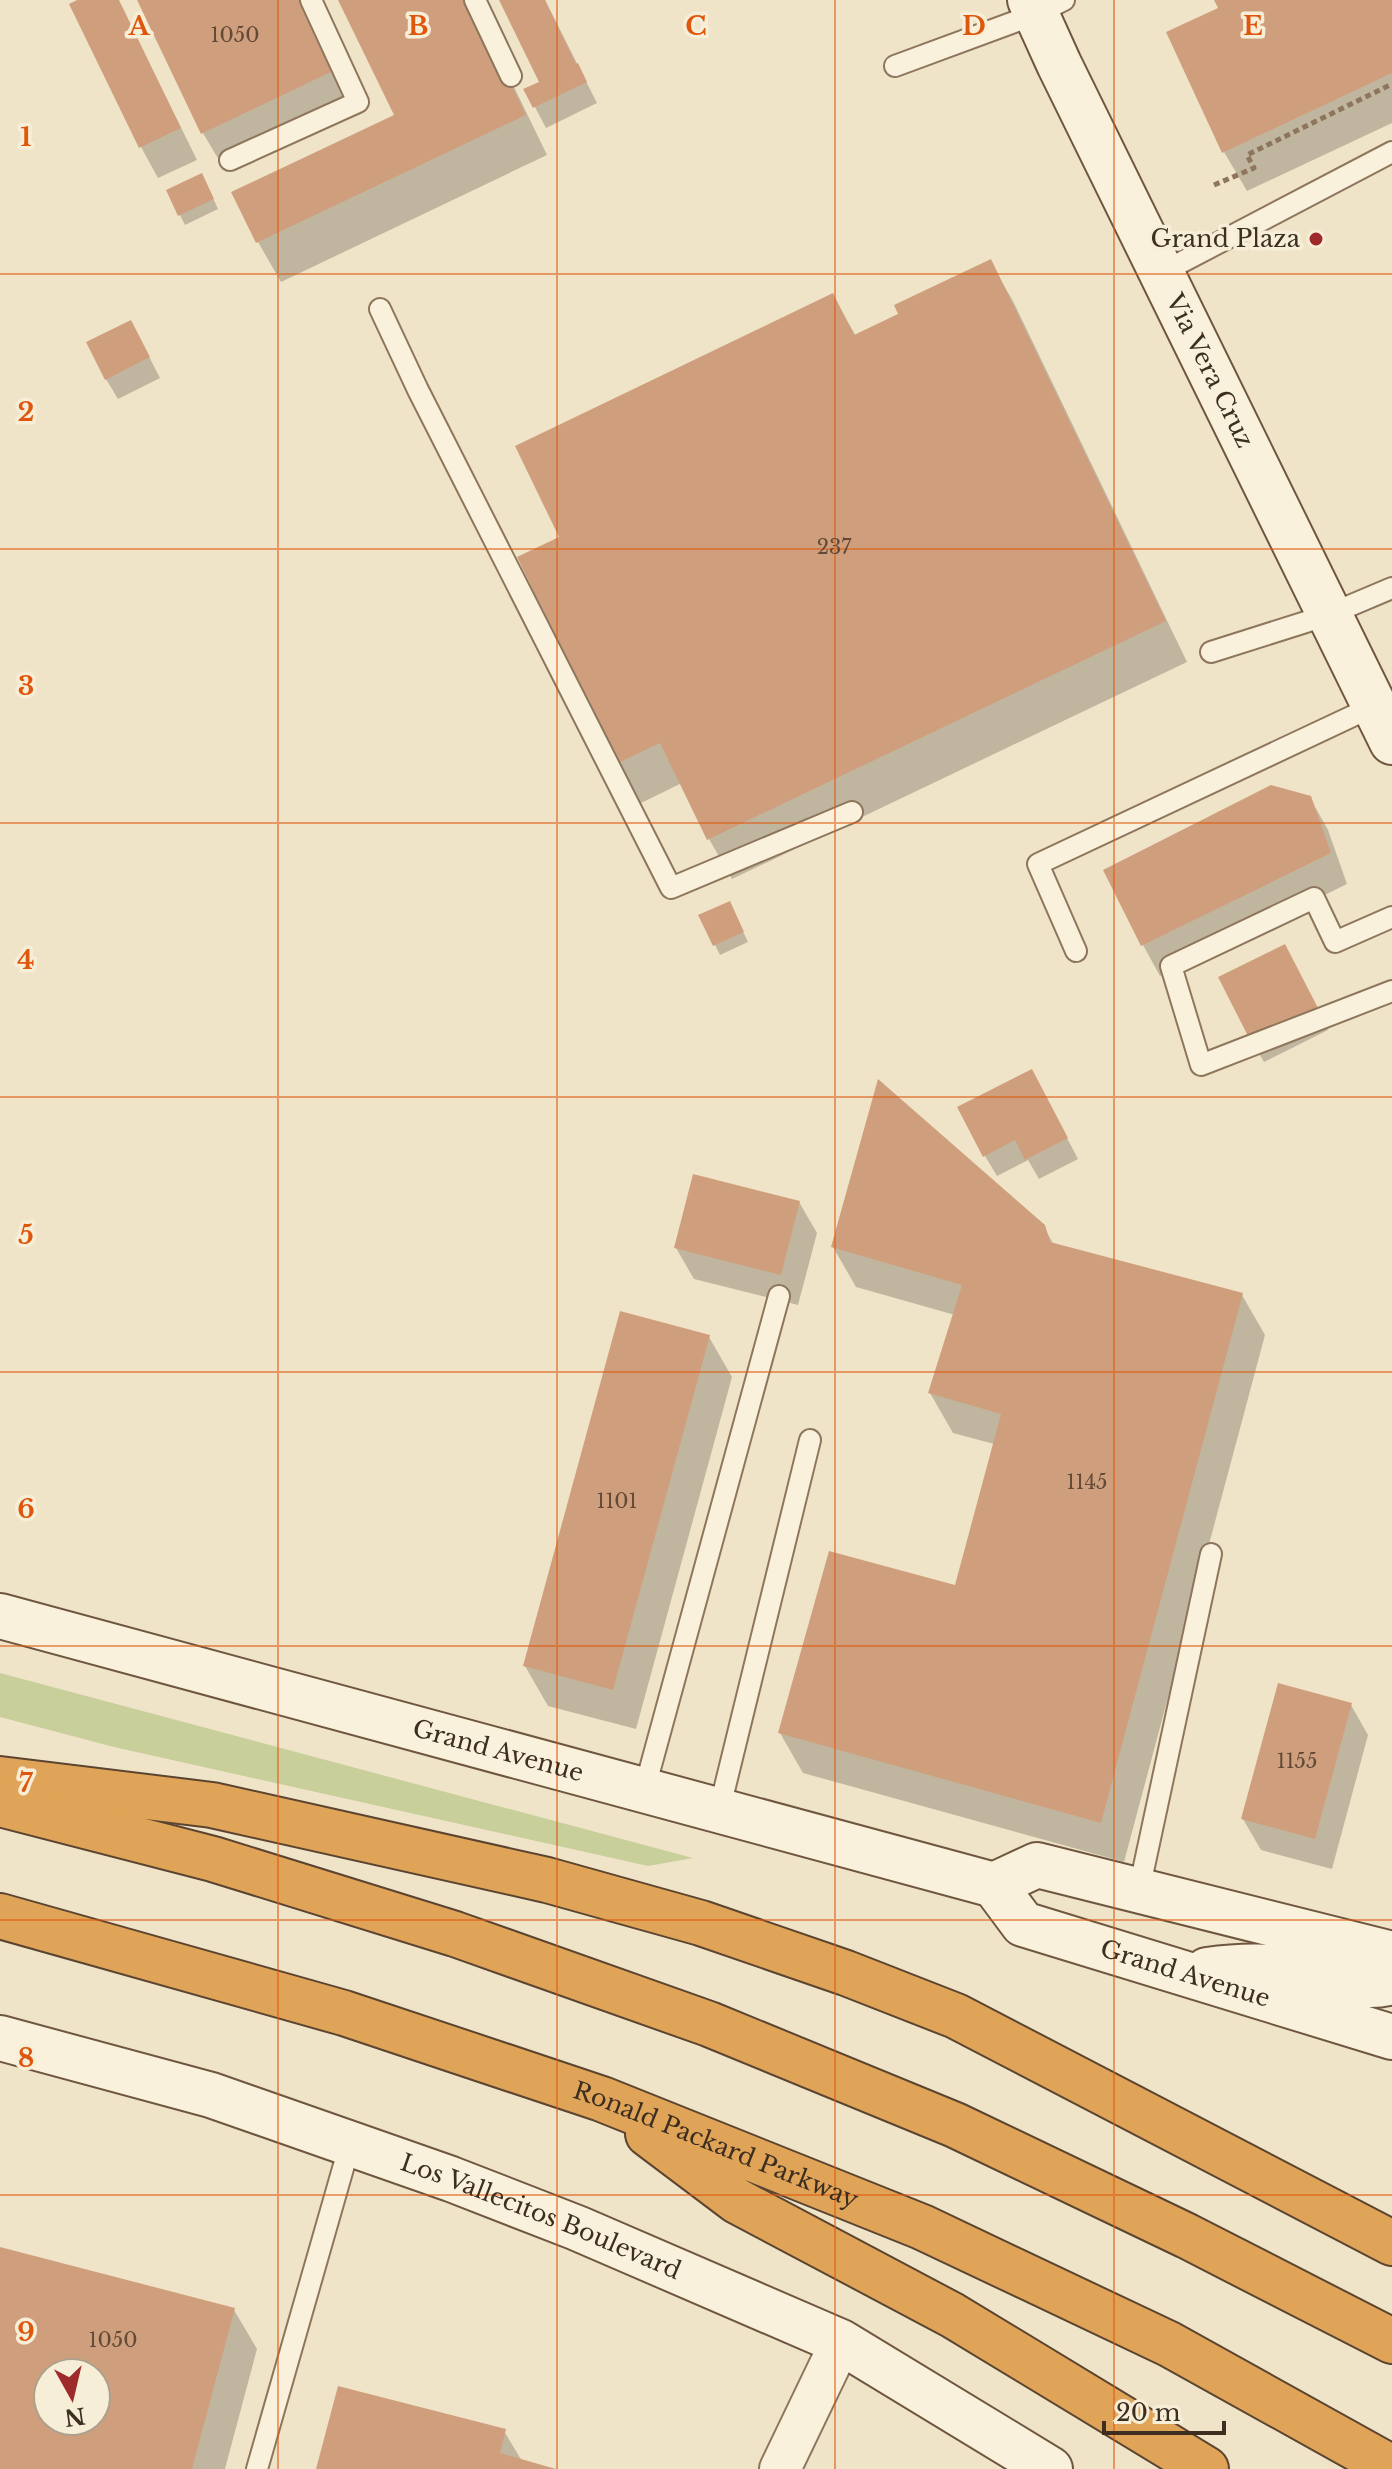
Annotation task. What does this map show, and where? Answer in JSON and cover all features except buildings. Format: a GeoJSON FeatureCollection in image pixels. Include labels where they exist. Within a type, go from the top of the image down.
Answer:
{"type":"FeatureCollection","features":[{"type":"Feature","properties":{"kind":"highway"},"geometry":{"type":"LineString","coordinates":[[0,1779],[212,1805],[547,1880],[715,1928],[846,1973],[956,2016],[1392,2243]]}},
{"type":"Feature","properties":{"kind":"highway"},"geometry":{"type":"LineString","coordinates":[[0,1804],[213,1859],[455,1934],[709,2024],[955,2125],[1187,2236],[1392,2341]]}},
{"type":"Feature","properties":{"kind":"highway","name":"Ronald Packard Parkway"},"geometry":{"type":"LineString","coordinates":[[0,1916],[344,2013],[602,2099],[922,2227],[1169,2344],[1392,2468]]}},
{"type":"Feature","properties":{"kind":"highway"},"geometry":{"type":"LineString","coordinates":[[602,2099],[737,2201],[952,2315],[1206,2469]]}},
{"type":"Feature","properties":{"kind":"main road","name":"Via Vera Cruz"},"geometry":{"type":"LineString","coordinates":[[1043,5],[1161,273],[1383,724]]}},
{"type":"Feature","properties":{"kind":"main road","name":"Grand Avenue"},"geometry":{"type":"LineString","coordinates":[[0,1616],[994,1885],[1023,1924],[1392,2037]]}},
{"type":"Feature","properties":{"kind":"main road"},"geometry":{"type":"LineString","coordinates":[[994,1885],[1037,1865],[1392,1954]]}},
{"type":"Feature","properties":{"kind":"main road"},"geometry":{"type":"LineString","coordinates":[[1181,1973],[1247,1965],[1305,1972],[1366,1986],[1392,1982]]}},
{"type":"Feature","properties":{"kind":"main road","name":"Los Vallecitos Boulevard"},"geometry":{"type":"LineString","coordinates":[[0,2038],[211,2095],[577,2228],[841,2342],[1050,2469]]}},
{"type":"Feature","properties":{"kind":"street"},"geometry":{"type":"LineString","coordinates":[[780,2469],[841,2342]]}},
{"type":"Feature","properties":{"kind":"lane"},"geometry":{"type":"LineString","coordinates":[[230,160],[358,102],[311,0]]}},
{"type":"Feature","properties":{"kind":"lane"},"geometry":{"type":"LineString","coordinates":[[475,0],[511,76]]}},
{"type":"Feature","properties":{"kind":"lane"},"geometry":{"type":"LineString","coordinates":[[895,66],[1043,5]]}},
{"type":"Feature","properties":{"kind":"lane"},"geometry":{"type":"LineString","coordinates":[[1161,273],[1392,152]]}},
{"type":"Feature","properties":{"kind":"lane"},"geometry":{"type":"LineString","coordinates":[[380,309],[424,404],[671,888],[852,812]]}},
{"type":"Feature","properties":{"kind":"lane"},"geometry":{"type":"LineString","coordinates":[[1211,652],[1328,615],[1392,588]]}},
{"type":"Feature","properties":{"kind":"lane"},"geometry":{"type":"LineString","coordinates":[[1076,951],[1038,864],[1383,724]]}},
{"type":"Feature","properties":{"kind":"lane"},"geometry":{"type":"LineString","coordinates":[[1392,917],[1335,942],[1314,898],[1171,966],[1201,1065],[1392,991]]}},
{"type":"Feature","properties":{"kind":"lane"},"geometry":{"type":"LineString","coordinates":[[644,1791],[779,1296]]}},
{"type":"Feature","properties":{"kind":"lane"},"geometry":{"type":"LineString","coordinates":[[719,1811],[810,1440]]}},
{"type":"Feature","properties":{"kind":"lane"},"geometry":{"type":"LineString","coordinates":[[1139,1890],[1211,1554]]}},
{"type":"Feature","properties":{"kind":"lane"},"geometry":{"type":"LineString","coordinates":[[257,2469],[350,2144]]}},
{"type":"Feature","properties":{"kind":"path"},"geometry":{"type":"LineString","coordinates":[[1214,185],[1254,168],[1247,155],[1392,84]]}},
{"type":"Feature","properties":{"kind":"green space"},"geometry":{"type":"Polygon","coordinates":[[[0,1673],[693,1858],[648,1866],[114,1747],[0,1717],[0,1673]]]}},
{"type":"Feature","properties":{"kind":"place","name":"Grand Plaza"},"geometry":{"type":"Point","coordinates":[1316,239]}}]}
